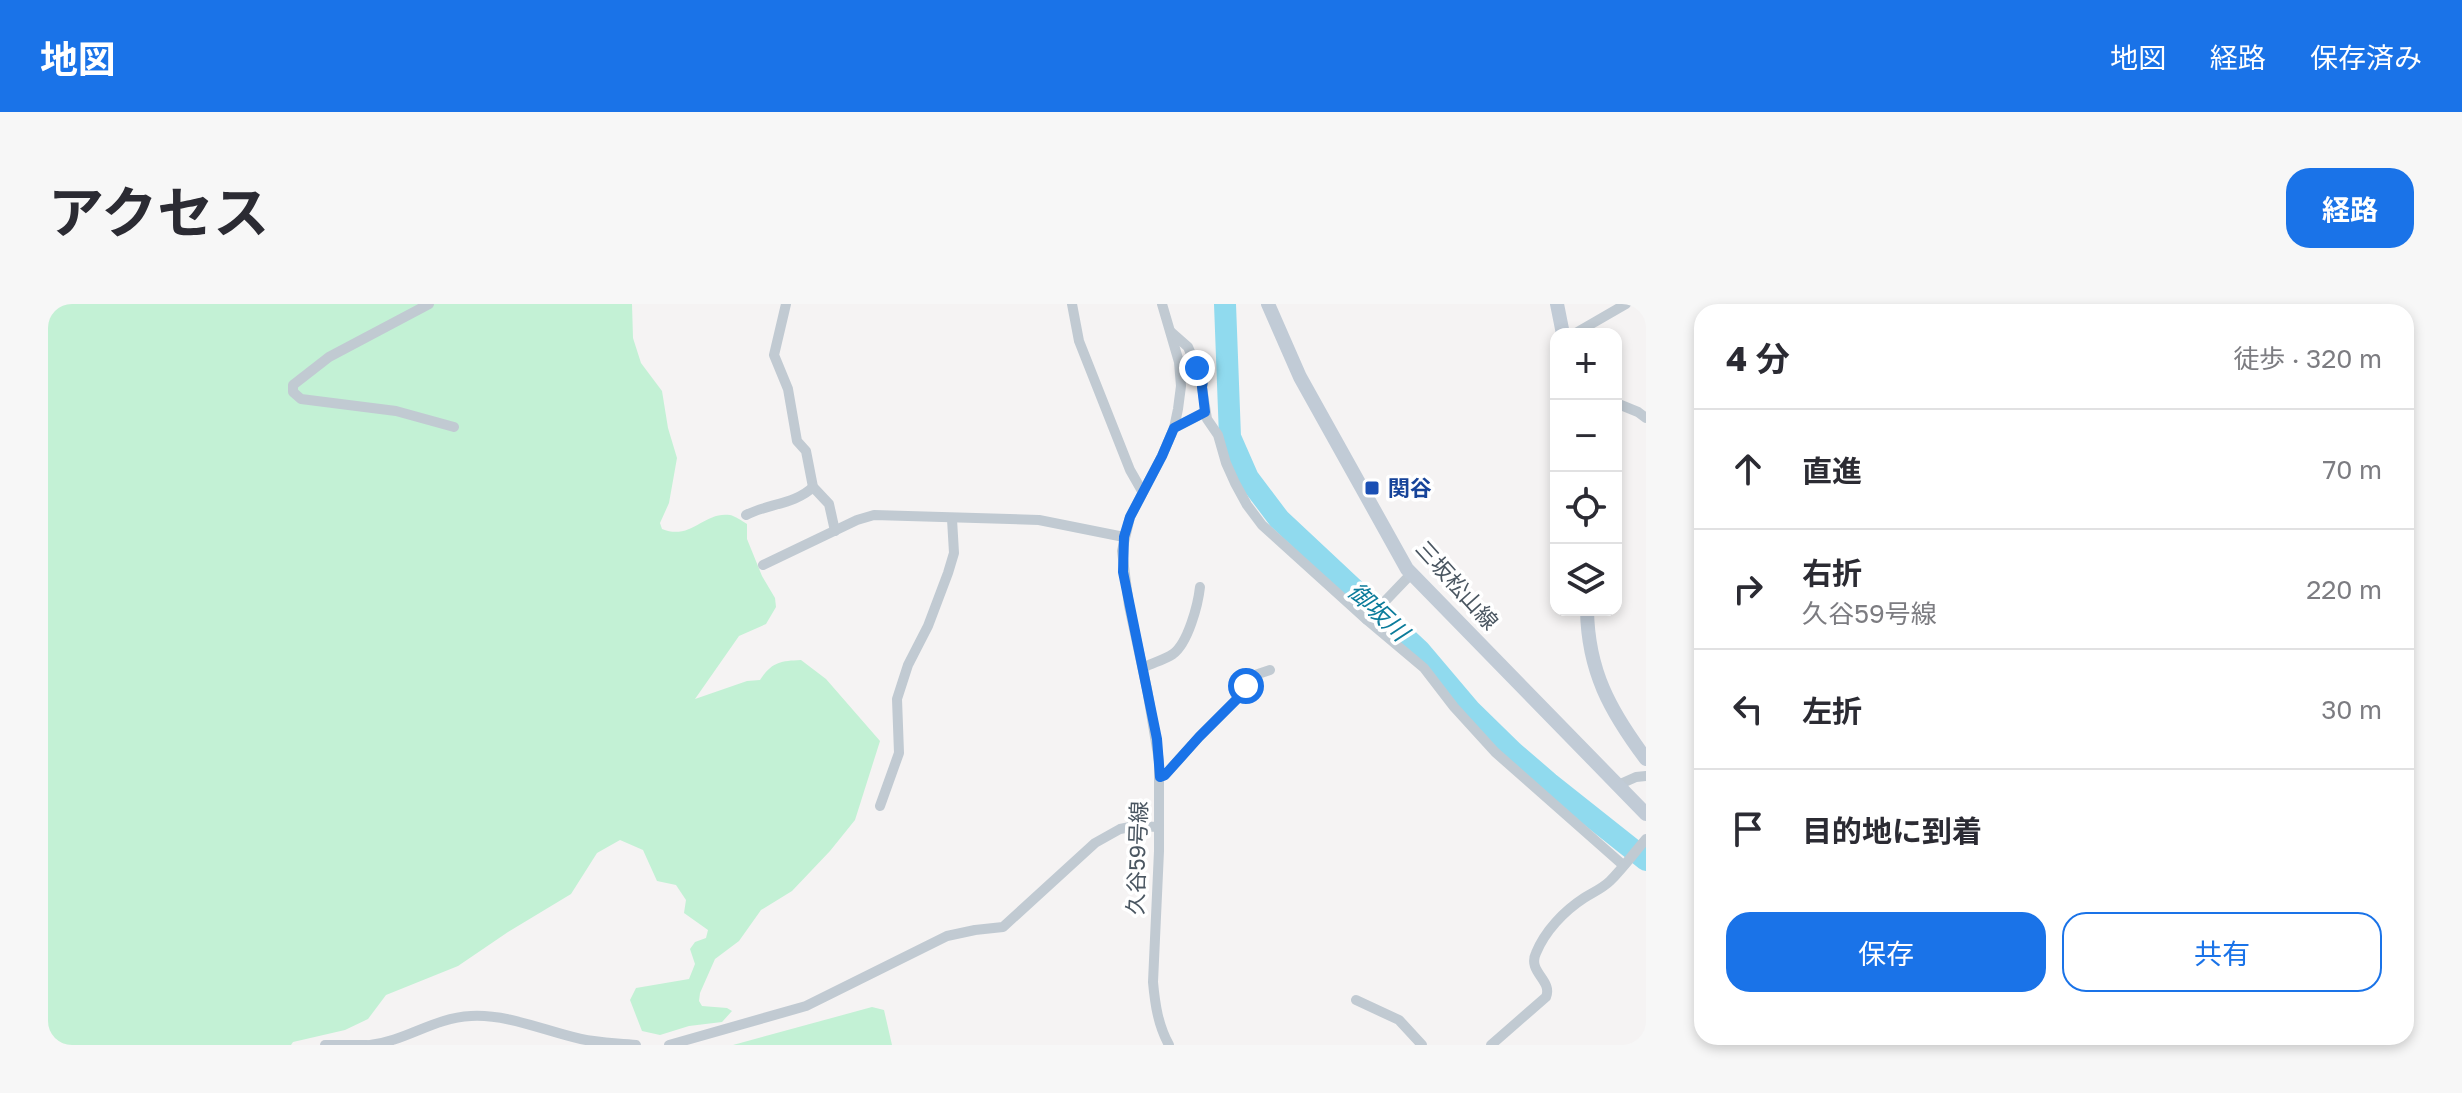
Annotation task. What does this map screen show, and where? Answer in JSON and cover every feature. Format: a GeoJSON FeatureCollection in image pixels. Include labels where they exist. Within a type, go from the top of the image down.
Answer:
{"type":"FeatureCollection","features":[{"type":"Feature","properties":{"kind":"main road","name":"三坂松山線"},"geometry":{"type":"LineString","coordinates":[[1268,304],[1320,414],[1384,532],[1411,574],[1646,814]]}},
{"type":"Feature","properties":{"kind":"main road"},"geometry":{"type":"LineString","coordinates":[[1557,304],[1562,328]]}},
{"type":"Feature","properties":{"kind":"main road"},"geometry":{"type":"LineString","coordinates":[[1587,616],[1588,643],[1598,680],[1608,702],[1644,757]]}},
{"type":"Feature","properties":{"kind":"street"},"geometry":{"type":"LineString","coordinates":[[429,304],[329,357],[293,385],[293,392],[301,399],[396,411],[454,427]]}},
{"type":"Feature","properties":{"kind":"street"},"geometry":{"type":"LineString","coordinates":[[786,304],[774,355],[788,389],[797,441],[806,451],[813,487],[829,504],[835,531]]}},
{"type":"Feature","properties":{"kind":"street"},"geometry":{"type":"LineString","coordinates":[[1072,304],[1079,341],[1130,470],[1142,491]]}},
{"type":"Feature","properties":{"kind":"street","name":"久谷59号線"},"geometry":{"type":"LineString","coordinates":[[1162,304],[1179,362],[1181,386],[1174,428],[1130,517],[1124,537],[1123,572],[1157,739],[1160,777],[1153,982],[1156,1011],[1167,1044]]}},
{"type":"Feature","properties":{"kind":"street"},"geometry":{"type":"LineString","coordinates":[[1584,328],[1626,304]]}},
{"type":"Feature","properties":{"kind":"street"},"geometry":{"type":"LineString","coordinates":[[1171,332],[1188,347],[1197,368],[1204,374],[1205,412],[1218,435],[1235,483],[1262,525],[1424,668],[1495,752],[1625,863]]}},
{"type":"Feature","properties":{"kind":"street"},"geometry":{"type":"LineString","coordinates":[[1622,405],[1646,418]]}},
{"type":"Feature","properties":{"kind":"street"},"geometry":{"type":"LineString","coordinates":[[1174,428],[1205,412]]}},
{"type":"Feature","properties":{"kind":"street"},"geometry":{"type":"LineString","coordinates":[[746,515],[761,507],[798,497],[813,487]]}},
{"type":"Feature","properties":{"kind":"street"},"geometry":{"type":"LineString","coordinates":[[763,565],[857,520],[874,515],[1039,520],[1124,537]]}},
{"type":"Feature","properties":{"kind":"street"},"geometry":{"type":"LineString","coordinates":[[880,806],[899,753],[897,711],[901,685],[928,626],[954,553],[952,519]]}},
{"type":"Feature","properties":{"kind":"street"},"geometry":{"type":"LineString","coordinates":[[1368,619],[1411,574]]}},
{"type":"Feature","properties":{"kind":"street"},"geometry":{"type":"LineString","coordinates":[[1143,668],[1180,647],[1199,599],[1200,587]]}},
{"type":"Feature","properties":{"kind":"street"},"geometry":{"type":"LineString","coordinates":[[1160,777],[1240,696],[1255,675],[1270,670]]}},
{"type":"Feature","properties":{"kind":"street"},"geometry":{"type":"LineString","coordinates":[[1618,785],[1646,776]]}},
{"type":"Feature","properties":{"kind":"street"},"geometry":{"type":"LineString","coordinates":[[669,1045],[806,1006],[947,936],[1003,927],[1095,843],[1120,829],[1159,827]]}},
{"type":"Feature","properties":{"kind":"street"},"geometry":{"type":"LineString","coordinates":[[1491,1045],[1548,993],[1533,962],[1543,940],[1563,914],[1608,883],[1646,839]]}},
{"type":"Feature","properties":{"kind":"street"},"geometry":{"type":"LineString","coordinates":[[1356,1000],[1399,1020],[1422,1045]]}},
{"type":"Feature","properties":{"kind":"street"},"geometry":{"type":"LineString","coordinates":[[325,1045],[368,1045],[398,1039],[435,1022],[475,1016],[503,1020],[580,1042],[636,1045]]}},
{"type":"Feature","properties":{"kind":"green space"},"geometry":{"type":"Polygon","coordinates":[[[48,304],[632,304],[633,338],[641,363],[662,391],[677,458],[669,503],[660,523],[662,529],[681,531],[721,515],[741,520],[747,524],[747,539],[775,598],[776,607],[766,624],[739,636],[695,699],[747,681],[760,680],[777,664],[801,660],[826,679],[880,741],[855,820],[792,891],[761,910],[739,941],[715,959],[699,1001],[702,1006],[732,1011],[722,1022],[689,1026],[660,1035],[642,1031],[630,1000],[636,988],[689,979],[695,964],[690,949],[695,942],[706,938],[708,930],[684,913],[686,900],[676,885],[657,881],[643,850],[620,840],[597,853],[571,894],[458,966],[386,995],[368,1019],[345,1030],[291,1045],[48,1045],[48,304]]]}},
{"type":"Feature","properties":{"kind":"green space"},"geometry":{"type":"Polygon","coordinates":[[[872,1007],[884,1010],[892,1045],[733,1045],[872,1007]]]}},
{"type":"Feature","properties":{"kind":"waterway","name":"御坂川"},"geometry":{"type":"LineString","coordinates":[[1225,304],[1230,437],[1248,478],[1279,519],[1420,651],[1470,710],[1513,752],[1646,860]]}},
{"type":"Feature","properties":{"kind":"place","name":"関谷"},"geometry":{"type":"Point","coordinates":[1372,488]}},
{"type":"Feature","properties":{"kind":"route"},"geometry":{"type":"LineString","coordinates":[[1197,368],[1204,374],[1205,412],[1174,428],[1130,517],[1122,551],[1129,606],[1157,739],[1160,777],[1240,696],[1246,686]]}}]}
